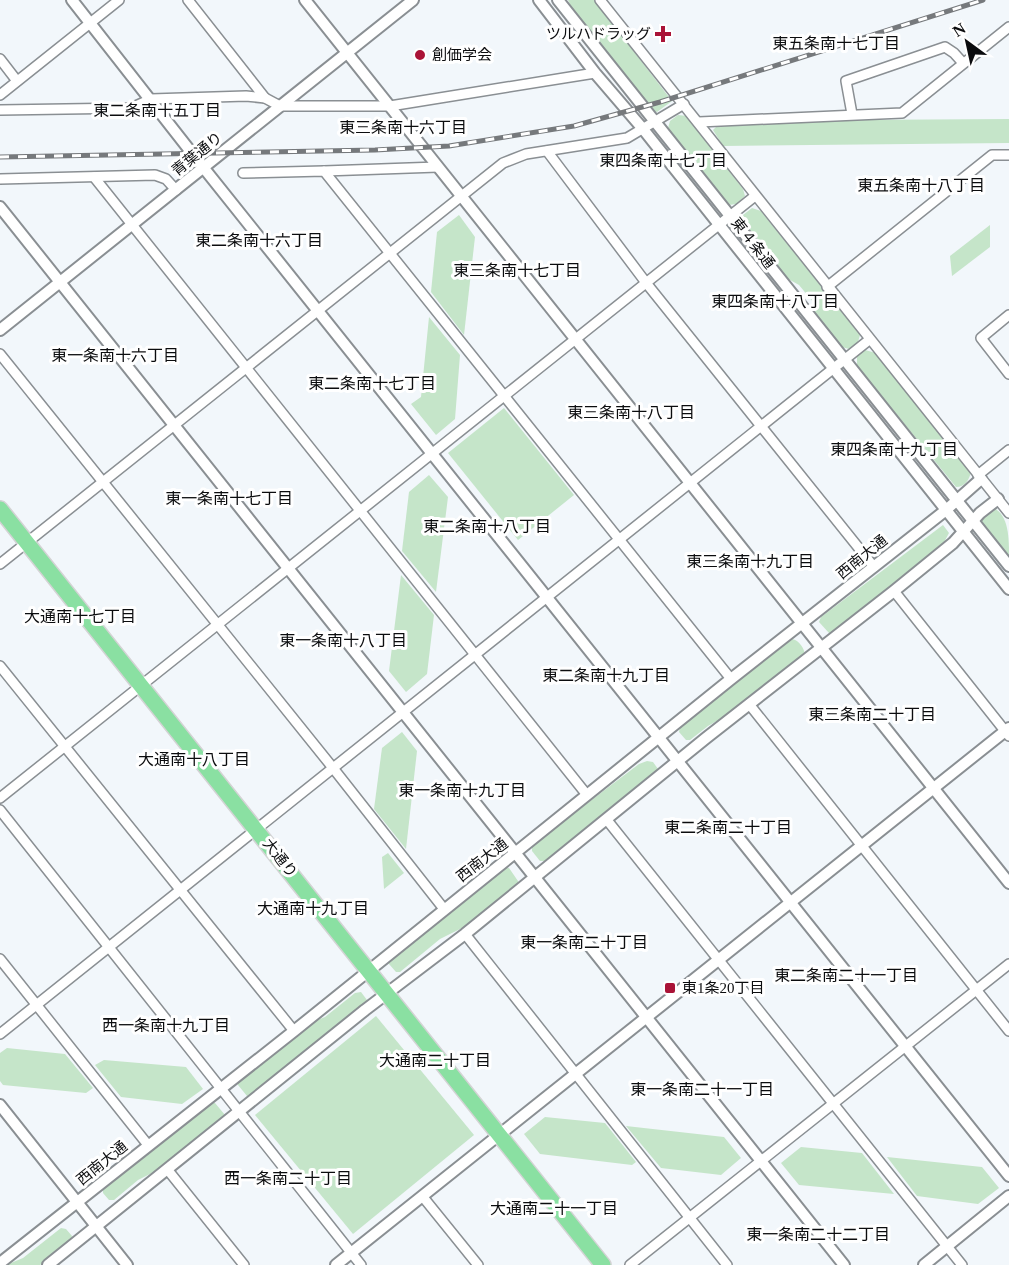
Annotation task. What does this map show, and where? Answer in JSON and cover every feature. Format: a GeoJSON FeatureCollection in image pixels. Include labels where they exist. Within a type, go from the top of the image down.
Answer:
{"type":"FeatureCollection","features":[{"type":"Feature","properties":{"kind":"highway","name":"大通り"},"geometry":{"type":"LineString","coordinates":[[0,509],[603,1265]]}},
{"type":"Feature","properties":{"kind":"street"},"geometry":{"type":"LineString","coordinates":[[72,0],[1009,1176]]}},
{"type":"Feature","properties":{"kind":"street"},"geometry":{"type":"LineString","coordinates":[[0,95],[119,0]]}},
{"type":"Feature","properties":{"kind":"street"},"geometry":{"type":"LineString","coordinates":[[188,0],[265,98]]}},
{"type":"Feature","properties":{"kind":"street"},"geometry":{"type":"LineString","coordinates":[[305,0],[1009,883]]}},
{"type":"Feature","properties":{"kind":"street","name":"青葉通り"},"geometry":{"type":"LineString","coordinates":[[0,330],[413,0]]}},
{"type":"Feature","properties":{"kind":"street","name":"東４条通"},"geometry":{"type":"LineString","coordinates":[[539,0],[595,74],[643,129],[1009,589]]}},
{"type":"Feature","properties":{"kind":"street","name":"東４条通"},"geometry":{"type":"LineString","coordinates":[[558,0],[1009,566]]}},
{"type":"Feature","properties":{"kind":"street"},"geometry":{"type":"LineString","coordinates":[[600,0],[1009,513]]}},
{"type":"Feature","properties":{"kind":"street"},"geometry":{"type":"LineString","coordinates":[[699,122],[902,113],[1009,27]]}},
{"type":"Feature","properties":{"kind":"street"},"geometry":{"type":"LineString","coordinates":[[852,114],[846,81],[945,48],[954,53],[963,63]]}},
{"type":"Feature","properties":{"kind":"street"},"geometry":{"type":"LineString","coordinates":[[0,59],[17,81]]}},
{"type":"Feature","properties":{"kind":"street"},"geometry":{"type":"LineString","coordinates":[[0,110],[131,108],[151,99],[246,96],[265,98],[280,106],[390,106],[595,74]]}},
{"type":"Feature","properties":{"kind":"street"},"geometry":{"type":"LineString","coordinates":[[0,564],[461,195],[503,164],[526,154],[627,138],[684,104]]}},
{"type":"Feature","properties":{"kind":"street"},"geometry":{"type":"LineString","coordinates":[[547,151],[647,284],[874,567]]}},
{"type":"Feature","properties":{"kind":"street"},"geometry":{"type":"LineString","coordinates":[[827,287],[992,156],[1009,155]]}},
{"type":"Feature","properties":{"kind":"street"},"geometry":{"type":"LineString","coordinates":[[243,173],[438,167]]}},
{"type":"Feature","properties":{"kind":"street"},"geometry":{"type":"LineString","coordinates":[[324,171],[731,680]]}},
{"type":"Feature","properties":{"kind":"street"},"geometry":{"type":"LineString","coordinates":[[0,179],[155,175],[166,179],[176,190]]}},
{"type":"Feature","properties":{"kind":"street"},"geometry":{"type":"LineString","coordinates":[[94,177],[362,510],[587,795]]}},
{"type":"Feature","properties":{"kind":"street"},"geometry":{"type":"LineString","coordinates":[[0,798],[755,196]]}},
{"type":"Feature","properties":{"kind":"street"},"geometry":{"type":"LineString","coordinates":[[0,207],[844,1265]]}},
{"type":"Feature","properties":{"kind":"street"},"geometry":{"type":"LineString","coordinates":[[1009,315],[981,338],[1009,374]]}},
{"type":"Feature","properties":{"kind":"street"},"geometry":{"type":"LineString","coordinates":[[0,1034],[870,340]]}},
{"type":"Feature","properties":{"kind":"street"},"geometry":{"type":"LineString","coordinates":[[0,354],[444,909]]}},
{"type":"Feature","properties":{"kind":"street"},"geometry":{"type":"LineString","coordinates":[[980,477],[1009,450]]}},
{"type":"Feature","properties":{"kind":"street","name":"西南大通"},"geometry":{"type":"LineString","coordinates":[[1,1259],[294,1031],[946,510],[980,477]]}},
{"type":"Feature","properties":{"kind":"street"},"geometry":{"type":"LineString","coordinates":[[48,1265],[387,993],[535,878],[749,704],[894,591],[964,532],[998,499]]}},
{"type":"Feature","properties":{"kind":"street"},"geometry":{"type":"LineString","coordinates":[[336,1265],[790,902],[1008,732],[894,591]]}},
{"type":"Feature","properties":{"kind":"street"},"geometry":{"type":"LineString","coordinates":[[0,666],[294,1031]]}},
{"type":"Feature","properties":{"kind":"street"},"geometry":{"type":"LineString","coordinates":[[749,704],[1009,1030]]}},
{"type":"Feature","properties":{"kind":"street"},"geometry":{"type":"LineString","coordinates":[[0,810],[361,1265]]}},
{"type":"Feature","properties":{"kind":"street"},"geometry":{"type":"LineString","coordinates":[[607,820],[962,1265]]}},
{"type":"Feature","properties":{"kind":"street"},"geometry":{"type":"LineString","coordinates":[[465,934],[727,1265]]}},
{"type":"Feature","properties":{"kind":"street"},"geometry":{"type":"LineString","coordinates":[[0,958],[148,1145]]}},
{"type":"Feature","properties":{"kind":"street"},"geometry":{"type":"LineString","coordinates":[[630,1265],[1009,964]]}},
{"type":"Feature","properties":{"kind":"street"},"geometry":{"type":"LineString","coordinates":[[0,1105],[127,1265]]}},
{"type":"Feature","properties":{"kind":"street"},"geometry":{"type":"LineString","coordinates":[[167,1169],[244,1265]]}},
{"type":"Feature","properties":{"kind":"street"},"geometry":{"type":"LineString","coordinates":[[924,1265],[1009,1196]]}},
{"type":"Feature","properties":{"kind":"street"},"geometry":{"type":"LineString","coordinates":[[423,1197],[478,1265]]}},
{"type":"Feature","properties":{"kind":"green space"},"geometry":{"type":"Polygon","coordinates":[[[568,0],[594,0],[672,101],[657,112],[650,110],[575,16],[568,0]]]}},
{"type":"Feature","properties":{"kind":"green space"},"geometry":{"type":"Polygon","coordinates":[[[678,115],[687,116],[743,189],[745,196],[736,204],[729,205],[668,128],[670,121],[678,115]]]}},
{"type":"Feature","properties":{"kind":"green space"},"geometry":{"type":"Polygon","coordinates":[[[1009,119],[1009,143],[723,146],[713,130],[718,125],[846,120],[1009,119]]]}},
{"type":"Feature","properties":{"kind":"green space"},"geometry":{"type":"Polygon","coordinates":[[[752,208],[761,211],[860,335],[858,342],[849,349],[842,347],[815,314],[813,302],[799,285],[783,276],[745,227],[743,215],[752,208]]]}},
{"type":"Feature","properties":{"kind":"green space"},"geometry":{"type":"Polygon","coordinates":[[[459,215],[475,237],[464,335],[431,292],[437,232],[459,215]]]}},
{"type":"Feature","properties":{"kind":"green space"},"geometry":{"type":"Polygon","coordinates":[[[990,225],[990,247],[952,276],[950,256],[990,225]]]}},
{"type":"Feature","properties":{"kind":"green space"},"geometry":{"type":"Polygon","coordinates":[[[429,317],[460,355],[455,419],[436,435],[411,404],[421,397],[429,317]]]}},
{"type":"Feature","properties":{"kind":"green space"},"geometry":{"type":"Polygon","coordinates":[[[865,350],[876,353],[971,472],[964,484],[956,487],[857,366],[857,356],[865,350]]]}},
{"type":"Feature","properties":{"kind":"green space"},"geometry":{"type":"Polygon","coordinates":[[[504,408],[574,495],[518,540],[448,453],[504,408]]]}},
{"type":"Feature","properties":{"kind":"green space"},"geometry":{"type":"Polygon","coordinates":[[[429,475],[448,497],[436,592],[402,551],[409,492],[429,475]]]}},
{"type":"Feature","properties":{"kind":"green space"},"geometry":{"type":"Polygon","coordinates":[[[993,508],[1005,521],[1009,557],[982,524],[981,518],[993,508]]]}},
{"type":"Feature","properties":{"kind":"green space"},"geometry":{"type":"Polygon","coordinates":[[[943,525],[949,533],[942,546],[832,633],[829,633],[819,622],[821,617],[943,525]]]}},
{"type":"Feature","properties":{"kind":"green space"},"geometry":{"type":"Polygon","coordinates":[[[401,575],[434,615],[427,674],[406,692],[389,671],[401,575]]]}},
{"type":"Feature","properties":{"kind":"green space"},"geometry":{"type":"Polygon","coordinates":[[[792,639],[801,645],[805,656],[736,710],[708,726],[690,740],[686,740],[679,732],[680,727],[792,639]]]}},
{"type":"Feature","properties":{"kind":"green space"},"geometry":{"type":"Polygon","coordinates":[[[402,732],[417,751],[406,849],[374,809],[382,748],[402,732]]]}},
{"type":"Feature","properties":{"kind":"green space"},"geometry":{"type":"Polygon","coordinates":[[[647,761],[653,762],[658,769],[656,774],[546,861],[540,861],[532,851],[532,845],[639,764],[647,761]]]}},
{"type":"Feature","properties":{"kind":"green space"},"geometry":{"type":"Polygon","coordinates":[[[388,853],[404,873],[384,889],[382,857],[388,853]]]}},
{"type":"Feature","properties":{"kind":"green space"},"geometry":{"type":"Polygon","coordinates":[[[505,868],[509,868],[518,884],[464,927],[440,939],[400,972],[396,972],[389,964],[389,960],[444,914],[505,868]]]}},
{"type":"Feature","properties":{"kind":"green space"},"geometry":{"type":"Polygon","coordinates":[[[361,992],[367,1000],[366,1004],[250,1096],[247,1096],[238,1085],[238,1080],[315,1021],[325,1017],[355,993],[361,992]]]}},
{"type":"Feature","properties":{"kind":"green space"},"geometry":{"type":"Polygon","coordinates":[[[376,1016],[474,1135],[353,1234],[255,1115],[376,1016]]]}},
{"type":"Feature","properties":{"kind":"green space"},"geometry":{"type":"Polygon","coordinates":[[[7,1048],[65,1054],[93,1088],[86,1093],[3,1085],[0,1081],[0,1053],[7,1048]]]}},
{"type":"Feature","properties":{"kind":"green space"},"geometry":{"type":"Polygon","coordinates":[[[104,1060],[186,1067],[203,1089],[182,1104],[121,1097],[95,1065],[104,1060]]]}},
{"type":"Feature","properties":{"kind":"green space"},"geometry":{"type":"Polygon","coordinates":[[[210,1103],[215,1103],[225,1115],[224,1118],[158,1170],[138,1180],[114,1200],[109,1200],[103,1193],[103,1188],[210,1103]]]}},
{"type":"Feature","properties":{"kind":"green space"},"geometry":{"type":"Polygon","coordinates":[[[545,1117],[605,1123],[636,1162],[632,1165],[540,1154],[524,1134],[545,1117]]]}},
{"type":"Feature","properties":{"kind":"green space"},"geometry":{"type":"Polygon","coordinates":[[[626,1126],[724,1137],[741,1158],[721,1175],[661,1168],[626,1126]]]}},
{"type":"Feature","properties":{"kind":"green space"},"geometry":{"type":"Polygon","coordinates":[[[801,1147],[862,1153],[894,1194],[799,1185],[781,1163],[801,1147]]]}},
{"type":"Feature","properties":{"kind":"green space"},"geometry":{"type":"Polygon","coordinates":[[[887,1157],[982,1167],[999,1188],[978,1204],[917,1196],[887,1157]]]}},
{"type":"Feature","properties":{"kind":"green space"},"geometry":{"type":"Polygon","coordinates":[[[61,1228],[66,1229],[72,1236],[71,1241],[40,1265],[6,1265],[23,1258],[61,1228]]]}},
{"type":"Feature","properties":{"kind":"railway"},"geometry":{"type":"LineString","coordinates":[[0,157],[375,150],[449,146],[574,126],[660,102],[983,0]]}},
{"type":"Feature","properties":{"kind":"place","name":"ツルハドラッグ"},"geometry":{"type":"Point","coordinates":[663,34]}},
{"type":"Feature","properties":{"kind":"place","name":"創価学会"},"geometry":{"type":"Point","coordinates":[420,55]}},
{"type":"Feature","properties":{"kind":"place","name":"東1条20丁目"},"geometry":{"type":"Point","coordinates":[670,988]}},
{"type":"Feature","properties":{"kind":"district","name":"東五条南十七丁目"},"geometry":{"type":"Point","coordinates":[836,43]}},
{"type":"Feature","properties":{"kind":"district","name":"東二条南十五丁目"},"geometry":{"type":"Point","coordinates":[157,110]}},
{"type":"Feature","properties":{"kind":"district","name":"東三条南十六丁目"},"geometry":{"type":"Point","coordinates":[403,127]}},
{"type":"Feature","properties":{"kind":"district","name":"東四条南十七丁目"},"geometry":{"type":"Point","coordinates":[663,160]}},
{"type":"Feature","properties":{"kind":"district","name":"東五条南十八丁目"},"geometry":{"type":"Point","coordinates":[921,185]}},
{"type":"Feature","properties":{"kind":"district","name":"東二条南十六丁目"},"geometry":{"type":"Point","coordinates":[259,240]}},
{"type":"Feature","properties":{"kind":"district","name":"東三条南十七丁目"},"geometry":{"type":"Point","coordinates":[517,270]}},
{"type":"Feature","properties":{"kind":"district","name":"東四条南十八丁目"},"geometry":{"type":"Point","coordinates":[775,301]}},
{"type":"Feature","properties":{"kind":"district","name":"東一条南十六丁目"},"geometry":{"type":"Point","coordinates":[115,355]}},
{"type":"Feature","properties":{"kind":"district","name":"東二条南十七丁目"},"geometry":{"type":"Point","coordinates":[372,383]}},
{"type":"Feature","properties":{"kind":"district","name":"東三条南十八丁目"},"geometry":{"type":"Point","coordinates":[631,412]}},
{"type":"Feature","properties":{"kind":"district","name":"東四条南十九丁目"},"geometry":{"type":"Point","coordinates":[894,449]}},
{"type":"Feature","properties":{"kind":"district","name":"東一条南十七丁目"},"geometry":{"type":"Point","coordinates":[229,498]}},
{"type":"Feature","properties":{"kind":"district","name":"東二条南十八丁目"},"geometry":{"type":"Point","coordinates":[487,526]}},
{"type":"Feature","properties":{"kind":"district","name":"東三条南十九丁目"},"geometry":{"type":"Point","coordinates":[750,561]}},
{"type":"Feature","properties":{"kind":"district","name":"大通南十七丁目"},"geometry":{"type":"Point","coordinates":[80,616]}},
{"type":"Feature","properties":{"kind":"district","name":"東一条南十八丁目"},"geometry":{"type":"Point","coordinates":[343,640]}},
{"type":"Feature","properties":{"kind":"district","name":"東二条南十九丁目"},"geometry":{"type":"Point","coordinates":[606,675]}},
{"type":"Feature","properties":{"kind":"district","name":"東三条南二十丁目"},"geometry":{"type":"Point","coordinates":[872,714]}},
{"type":"Feature","properties":{"kind":"district","name":"大通南十八丁目"},"geometry":{"type":"Point","coordinates":[194,759]}},
{"type":"Feature","properties":{"kind":"district","name":"東一条南十九丁目"},"geometry":{"type":"Point","coordinates":[462,790]}},
{"type":"Feature","properties":{"kind":"district","name":"東二条南二十丁目"},"geometry":{"type":"Point","coordinates":[728,827]}},
{"type":"Feature","properties":{"kind":"district","name":"大通南十九丁目"},"geometry":{"type":"Point","coordinates":[313,908]}},
{"type":"Feature","properties":{"kind":"district","name":"東一条南二十丁目"},"geometry":{"type":"Point","coordinates":[584,942]}},
{"type":"Feature","properties":{"kind":"district","name":"東二条南二十一丁目"},"geometry":{"type":"Point","coordinates":[846,975]}},
{"type":"Feature","properties":{"kind":"district","name":"西一条南十九丁目"},"geometry":{"type":"Point","coordinates":[166,1025]}},
{"type":"Feature","properties":{"kind":"district","name":"大通南二十丁目"},"geometry":{"type":"Point","coordinates":[435,1060]}},
{"type":"Feature","properties":{"kind":"district","name":"東一条南二十一丁目"},"geometry":{"type":"Point","coordinates":[702,1089]}},
{"type":"Feature","properties":{"kind":"district","name":"西一条南二十丁目"},"geometry":{"type":"Point","coordinates":[288,1178]}},
{"type":"Feature","properties":{"kind":"district","name":"大通南二十一丁目"},"geometry":{"type":"Point","coordinates":[554,1208]}},
{"type":"Feature","properties":{"kind":"district","name":"東一条南二十二丁目"},"geometry":{"type":"Point","coordinates":[818,1234]}}]}
